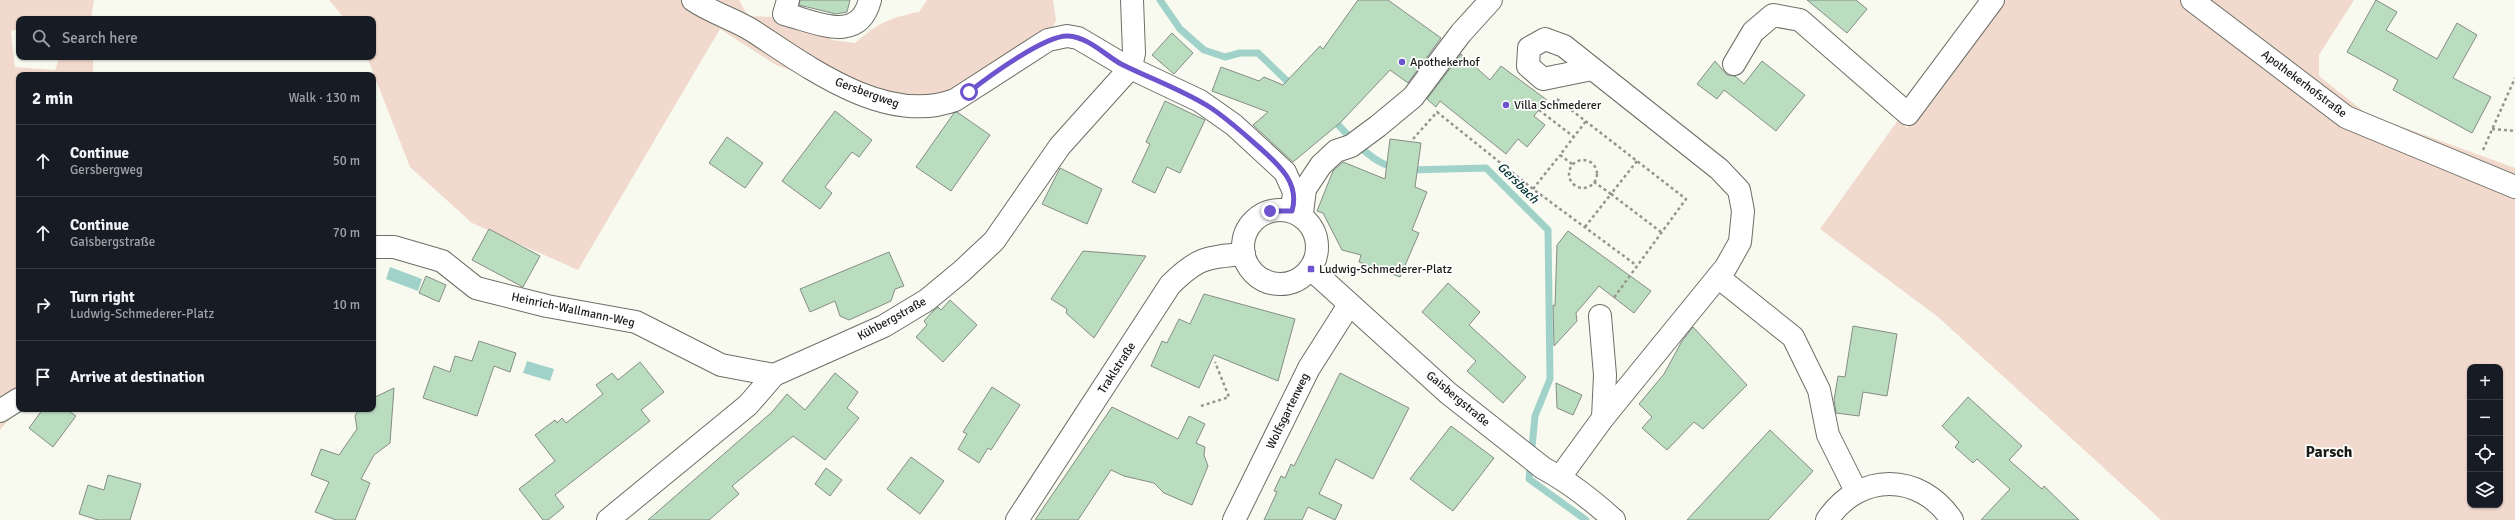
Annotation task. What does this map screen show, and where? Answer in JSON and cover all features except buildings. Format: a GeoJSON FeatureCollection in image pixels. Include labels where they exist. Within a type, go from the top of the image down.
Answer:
{"type":"FeatureCollection","features":[{"type":"Feature","properties":{"kind":"street","name":"Gersbergweg"},"geometry":{"type":"LineString","coordinates":[[693,0],[753,31],[803,65],[838,84],[908,107],[926,108],[955,100],[1043,43],[1067,36],[1078,38],[1131,67]]}},
{"type":"Feature","properties":{"kind":"street"},"geometry":{"type":"LineString","coordinates":[[788,0],[784,14],[840,27],[853,25],[864,17],[870,0]]}},
{"type":"Feature","properties":{"kind":"street"},"geometry":{"type":"LineString","coordinates":[[1132,0],[1134,53],[1131,67],[1212,108],[1278,164],[1289,178],[1294,192],[1297,214]]}},
{"type":"Feature","properties":{"kind":"street"},"geometry":{"type":"LineString","coordinates":[[1297,214],[1305,189],[1313,175],[1336,151],[1356,142],[1413,97],[1461,33],[1491,0]]}},
{"type":"Feature","properties":{"kind":"street"},"geometry":{"type":"LineString","coordinates":[[1734,64],[1753,32],[1773,15],[1800,20],[1908,114],[1993,0]]}},
{"type":"Feature","properties":{"kind":"street","name":"Apothekerhofstraße"},"geometry":{"type":"LineString","coordinates":[[2192,0],[2346,117],[2515,187]]}},
{"type":"Feature","properties":{"kind":"street"},"geometry":{"type":"LineString","coordinates":[[1551,472],[1603,418],[1718,277],[1740,242],[1743,211],[1739,190],[1719,169],[1564,46],[1545,38],[1529,48],[1528,66],[1543,79],[1592,69]]}},
{"type":"Feature","properties":{"kind":"street","name":"Kühbergstraße"},"geometry":{"type":"LineString","coordinates":[[608,520],[748,405],[774,376],[884,326],[927,300],[962,271],[994,241],[1060,146],[1131,67]]}},
{"type":"Feature","properties":{"kind":"street"},"geometry":{"type":"LineString","coordinates":[[1270,211],[1297,214],[1310,225],[1316,235],[1318,247],[1316,258],[1311,269],[1302,278],[1291,283],[1273,283],[1256,275],[1248,266],[1244,254],[1246,232],[1260,216],[1270,211]]}},
{"type":"Feature","properties":{"kind":"street","name":"Heinrich-Wallmann-Weg"},"geometry":{"type":"LineString","coordinates":[[376,247],[394,247],[442,261],[476,288],[547,306],[636,322],[721,365],[774,376]]}},
{"type":"Feature","properties":{"kind":"street","name":"Traklstraße"},"geometry":{"type":"LineString","coordinates":[[1017,520],[1170,285],[1188,267],[1209,257],[1244,254]]}},
{"type":"Feature","properties":{"kind":"street","name":"Gaisbergstraße"},"geometry":{"type":"LineString","coordinates":[[1311,269],[1448,393],[1614,520]]}},
{"type":"Feature","properties":{"kind":"street"},"geometry":{"type":"LineString","coordinates":[[1718,277],[1793,337],[1819,390],[1828,435],[1856,491]]}},
{"type":"Feature","properties":{"kind":"street","name":"Wolfsgartenweg"},"geometry":{"type":"LineString","coordinates":[[1234,520],[1309,368],[1350,305]]}},
{"type":"Feature","properties":{"kind":"street"},"geometry":{"type":"LineString","coordinates":[[1600,316],[1605,375],[1603,418]]}},
{"type":"Feature","properties":{"kind":"street"},"geometry":{"type":"LineString","coordinates":[[0,412],[16,401]]}},
{"type":"Feature","properties":{"kind":"street"},"geometry":{"type":"LineString","coordinates":[[1827,520],[1856,491],[1886,483],[1910,486],[1928,496],[1952,520]]}},
{"type":"Feature","properties":{"kind":"path"},"geometry":{"type":"LineString","coordinates":[[1535,72],[1539,85],[1686,199],[1615,294],[1610,308],[1600,316]]}},
{"type":"Feature","properties":{"kind":"path"},"geometry":{"type":"LineString","coordinates":[[2474,171],[2515,78]]}},
{"type":"Feature","properties":{"kind":"path"},"geometry":{"type":"LineString","coordinates":[[1539,110],[1574,137]]}},
{"type":"Feature","properties":{"kind":"path"},"geometry":{"type":"LineString","coordinates":[[1413,139],[1437,112],[1533,188],[1636,265]]}},
{"type":"Feature","properties":{"kind":"path"},"geometry":{"type":"LineString","coordinates":[[1533,188],[1586,121]]}},
{"type":"Feature","properties":{"kind":"path"},"geometry":{"type":"LineString","coordinates":[[2492,130],[2515,131]]}},
{"type":"Feature","properties":{"kind":"path"},"geometry":{"type":"LineString","coordinates":[[1560,155],[1572,164]]}},
{"type":"Feature","properties":{"kind":"path"},"geometry":{"type":"LineString","coordinates":[[1582,159],[1591,161],[1597,169],[1594,182],[1582,188],[1573,184],[1569,175],[1572,164],[1582,159]]}},
{"type":"Feature","properties":{"kind":"path"},"geometry":{"type":"LineString","coordinates":[[1585,227],[1637,161]]}},
{"type":"Feature","properties":{"kind":"path"},"geometry":{"type":"LineString","coordinates":[[1594,182],[1662,232]]}},
{"type":"Feature","properties":{"kind":"path"},"geometry":{"type":"LineString","coordinates":[[1201,406],[1229,397],[1215,362]]}},
{"type":"Feature","properties":{"kind":"shaded area"},"geometry":{"type":"Polygon","coordinates":[[[0,0],[94,0],[91,16],[16,16],[16,30],[11,31],[15,67],[55,70],[59,60],[93,60],[93,72],[16,72],[16,411],[0,430],[0,0]]]}},
{"type":"Feature","properties":{"kind":"shaded area"},"geometry":{"type":"Polygon","coordinates":[[[329,0],[739,0],[748,16],[775,17],[803,24],[832,40],[855,43],[884,22],[919,12],[927,0],[1053,0],[1056,20],[1041,57],[987,94],[944,115],[906,113],[776,65],[720,29],[578,270],[472,223],[410,167],[376,80],[376,72],[373,72],[368,60],[376,60],[376,16],[342,16],[329,0]]]}},
{"type":"Feature","properties":{"kind":"shaded area"},"geometry":{"type":"Polygon","coordinates":[[[2005,0],[2354,0],[2319,55],[2319,76],[2367,114],[2515,168],[2515,520],[2161,520],[1938,317],[1820,229],[1898,120],[1907,128],[2005,0]]]}},
{"type":"Feature","properties":{"kind":"water"},"geometry":{"type":"Polygon","coordinates":[[[390,267],[422,279],[418,291],[386,279],[390,267]]]}},
{"type":"Feature","properties":{"kind":"water"},"geometry":{"type":"Polygon","coordinates":[[[527,361],[554,369],[550,381],[523,373],[527,361]]]}},
{"type":"Feature","properties":{"kind":"waterway","name":"Gersbach"},"geometry":{"type":"LineString","coordinates":[[1160,0],[1180,29],[1204,50],[1225,57],[1240,53],[1258,53],[1286,80],[1295,84]]}},
{"type":"Feature","properties":{"kind":"waterway","name":"Gersbach"},"geometry":{"type":"LineString","coordinates":[[1332,118],[1361,148],[1378,161],[1395,167]]}},
{"type":"Feature","properties":{"kind":"waterway","name":"Gersbach"},"geometry":{"type":"LineString","coordinates":[[1409,170],[1486,168],[1548,230],[1550,379],[1535,416],[1529,479],[1586,520]]}},
{"type":"Feature","properties":{"kind":"place","name":"Apothekerhof"},"geometry":{"type":"Point","coordinates":[1402,62]}},
{"type":"Feature","properties":{"kind":"place","name":"Villa Schmederer"},"geometry":{"type":"Point","coordinates":[1506,105]}},
{"type":"Feature","properties":{"kind":"place","name":"Ludwig-Schmederer-Platz"},"geometry":{"type":"Point","coordinates":[1311,269]}},
{"type":"Feature","properties":{"kind":"district","name":"Parsch"},"geometry":{"type":"Point","coordinates":[2329,452]}},
{"type":"Feature","properties":{"kind":"route"},"geometry":{"type":"LineString","coordinates":[[969,92],[1027,52],[1048,40],[1067,36],[1078,38],[1099,49],[1122,64],[1148,75],[1212,108],[1234,125],[1278,164],[1292,184],[1294,202],[1292,211],[1270,211]]}}]}
